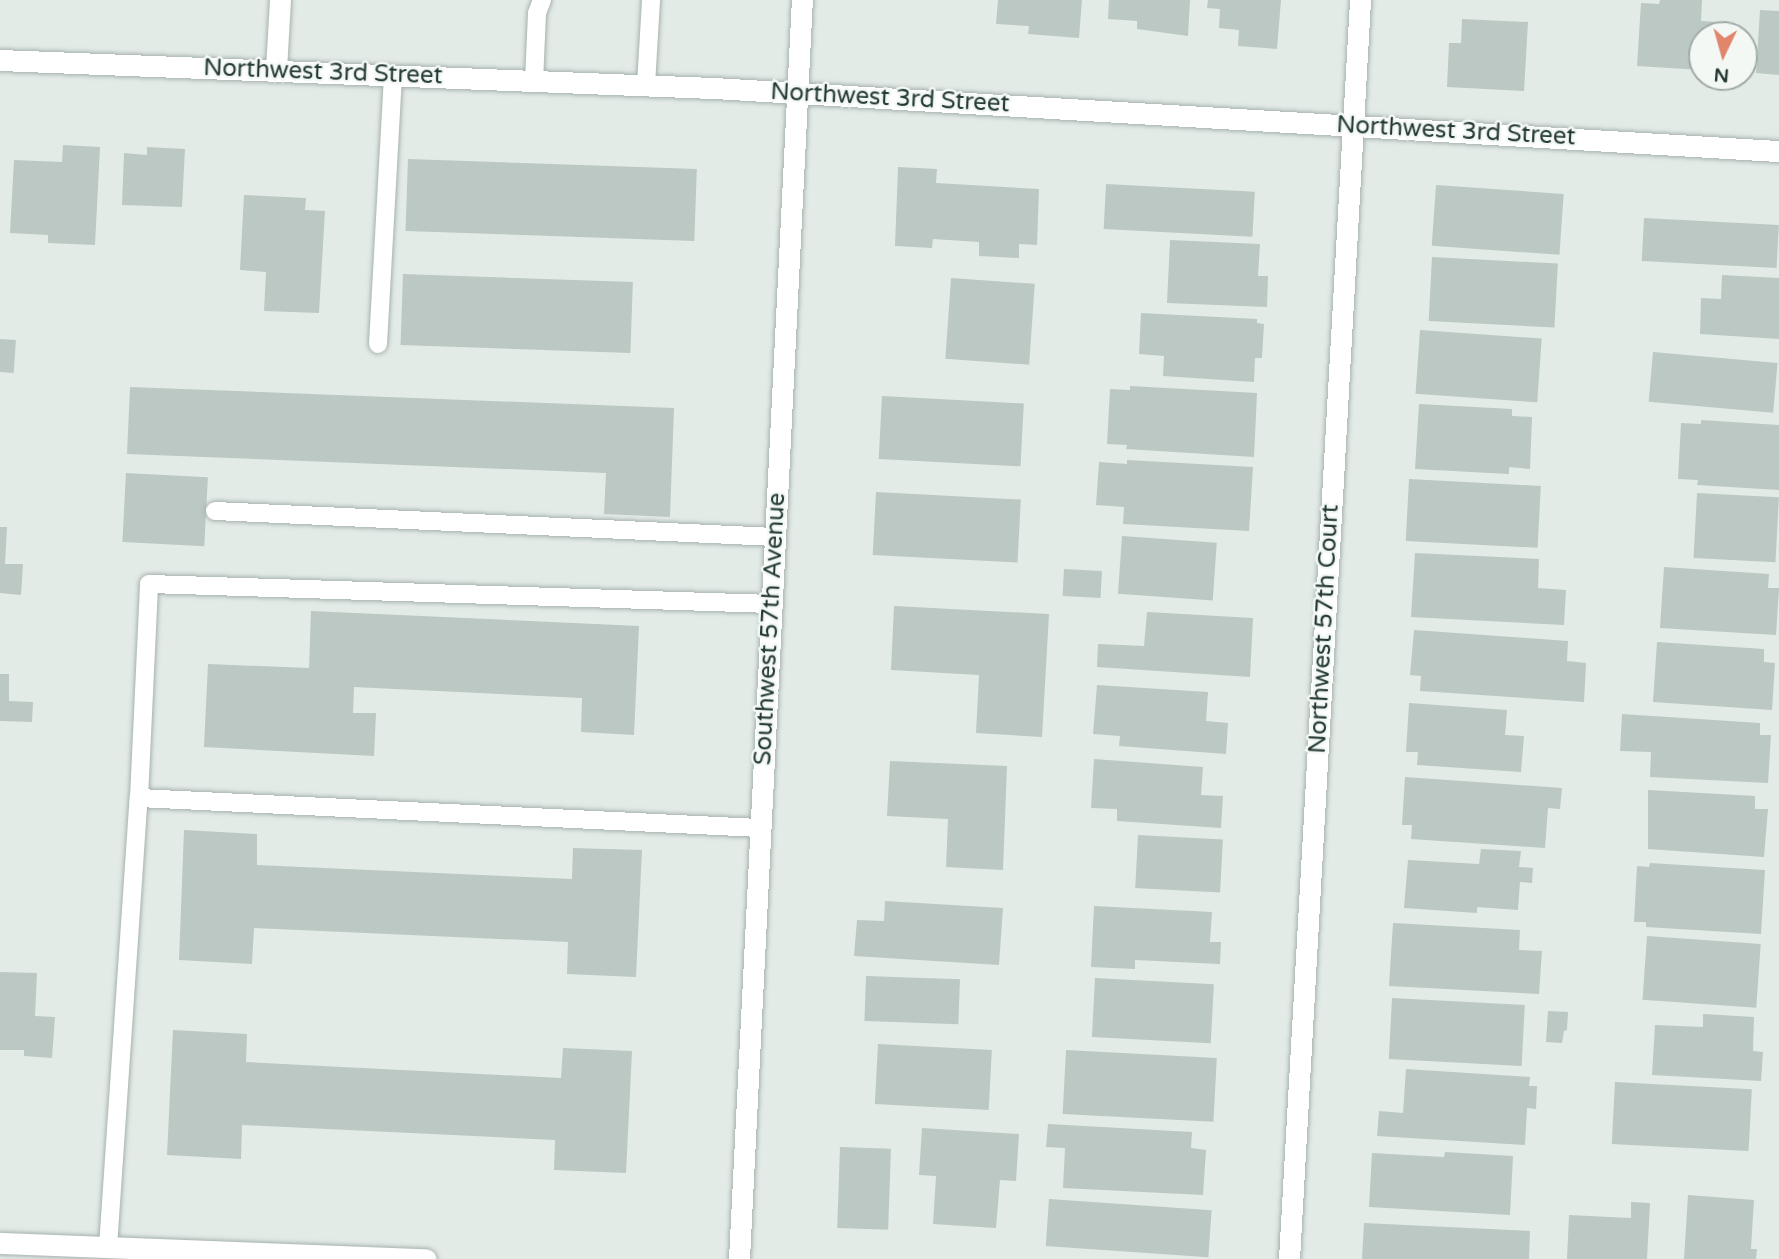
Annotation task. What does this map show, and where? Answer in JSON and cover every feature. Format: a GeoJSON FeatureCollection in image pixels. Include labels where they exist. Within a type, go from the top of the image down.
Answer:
{"type":"FeatureCollection","features":[{"type":"Feature","properties":{"kind":"street"},"geometry":{"type":"LineString","coordinates":[[276,69],[279,0]]}},
{"type":"Feature","properties":{"kind":"street","name":"Southwest 57th Avenue"},"geometry":{"type":"LineString","coordinates":[[739,1259],[802,0]]}},
{"type":"Feature","properties":{"kind":"street","name":"Northwest 57th Court"},"geometry":{"type":"LineString","coordinates":[[1289,1259],[1360,0]]}},
{"type":"Feature","properties":{"kind":"street","name":"Northwest 3rd Street"},"geometry":{"type":"LineString","coordinates":[[0,60],[646,85],[1779,150]]}},
{"type":"Feature","properties":{"kind":"street"},"geometry":{"type":"LineString","coordinates":[[0,1243],[82,1252],[108,1247],[264,1256],[426,1259]]}},
{"type":"Feature","properties":{"kind":"lane"},"geometry":{"type":"LineString","coordinates":[[534,82],[537,13],[542,0]]}},
{"type":"Feature","properties":{"kind":"lane"},"geometry":{"type":"LineString","coordinates":[[646,85],[651,0]]}},
{"type":"Feature","properties":{"kind":"lane"},"geometry":{"type":"LineString","coordinates":[[379,344],[393,75]]}},
{"type":"Feature","properties":{"kind":"lane"},"geometry":{"type":"LineString","coordinates":[[215,511],[774,537]]}},
{"type":"Feature","properties":{"kind":"lane"},"geometry":{"type":"LineString","coordinates":[[108,1247],[139,798],[149,584],[771,604]]}},
{"type":"Feature","properties":{"kind":"lane"},"geometry":{"type":"LineString","coordinates":[[139,798],[760,828]]}},
{"type":"Feature","properties":{"kind":"building"},"geometry":{"type":"Polygon","coordinates":[[[998,0],[1082,0],[1079,38],[1028,34],[1029,26],[996,24],[998,0]]]}},
{"type":"Feature","properties":{"kind":"building"},"geometry":{"type":"Polygon","coordinates":[[[1109,0],[1190,0],[1188,36],[1137,29],[1137,21],[1108,19],[1109,0]]]}},
{"type":"Feature","properties":{"kind":"building"},"geometry":{"type":"Polygon","coordinates":[[[1208,0],[1281,0],[1277,49],[1238,46],[1239,30],[1219,28],[1220,9],[1207,8],[1208,0]]]}},
{"type":"Feature","properties":{"kind":"building"},"geometry":{"type":"Polygon","coordinates":[[[1660,0],[1702,0],[1701,21],[1688,21],[1688,69],[1637,66],[1641,3],[1659,4],[1660,0]]]}},
{"type":"Feature","properties":{"kind":"building"},"geometry":{"type":"Polygon","coordinates":[[[1760,10],[1779,11],[1779,75],[1758,73],[1760,10]]]}},
{"type":"Feature","properties":{"kind":"building"},"geometry":{"type":"Polygon","coordinates":[[[1462,19],[1528,22],[1524,91],[1447,87],[1449,43],[1461,43],[1462,19]]]}},
{"type":"Feature","properties":{"kind":"building"},"geometry":{"type":"Polygon","coordinates":[[[63,145],[100,147],[95,245],[48,243],[48,235],[10,233],[14,160],[62,162],[63,145]]]}},
{"type":"Feature","properties":{"kind":"building"},"geometry":{"type":"Polygon","coordinates":[[[147,147],[185,149],[182,207],[122,205],[124,153],[147,155],[147,147]]]}},
{"type":"Feature","properties":{"kind":"building"},"geometry":{"type":"Polygon","coordinates":[[[408,159],[697,169],[694,241],[405,231],[408,159]]]}},
{"type":"Feature","properties":{"kind":"building"},"geometry":{"type":"Polygon","coordinates":[[[898,167],[937,169],[936,183],[1039,189],[1037,245],[1019,244],[1019,258],[979,256],[979,242],[933,239],[932,248],[895,246],[898,167]]]}},
{"type":"Feature","properties":{"kind":"building"},"geometry":{"type":"Polygon","coordinates":[[[1106,184],[1255,192],[1252,237],[1104,229],[1106,184]]]}},
{"type":"Feature","properties":{"kind":"building"},"geometry":{"type":"Polygon","coordinates":[[[1436,185],[1564,194],[1559,255],[1432,246],[1436,185]]]}},
{"type":"Feature","properties":{"kind":"building"},"geometry":{"type":"Polygon","coordinates":[[[244,195],[306,198],[305,210],[325,211],[319,313],[264,311],[266,272],[240,270],[244,195]]]}},
{"type":"Feature","properties":{"kind":"building"},"geometry":{"type":"Polygon","coordinates":[[[1644,218],[1779,225],[1777,268],[1642,261],[1644,218]]]}},
{"type":"Feature","properties":{"kind":"building"},"geometry":{"type":"Polygon","coordinates":[[[1170,240],[1260,244],[1258,276],[1268,276],[1267,307],[1167,303],[1170,240]]]}},
{"type":"Feature","properties":{"kind":"building"},"geometry":{"type":"Polygon","coordinates":[[[1432,257],[1558,264],[1554,328],[1429,321],[1432,257]]]}},
{"type":"Feature","properties":{"kind":"building"},"geometry":{"type":"Polygon","coordinates":[[[403,274],[633,282],[630,353],[401,345],[403,274]]]}},
{"type":"Feature","properties":{"kind":"building"},"geometry":{"type":"Polygon","coordinates":[[[1722,275],[1779,278],[1779,339],[1700,334],[1701,298],[1721,299],[1722,275]]]}},
{"type":"Feature","properties":{"kind":"building"},"geometry":{"type":"Polygon","coordinates":[[[951,278],[1035,284],[1029,365],[945,359],[951,278]]]}},
{"type":"Feature","properties":{"kind":"building"},"geometry":{"type":"Polygon","coordinates":[[[1141,313],[1257,319],[1257,323],[1264,324],[1262,358],[1255,358],[1254,382],[1163,376],[1164,356],[1139,354],[1141,313]]]}},
{"type":"Feature","properties":{"kind":"building"},"geometry":{"type":"Polygon","coordinates":[[[1420,330],[1542,339],[1537,402],[1416,394],[1420,330]]]}},
{"type":"Feature","properties":{"kind":"building"},"geometry":{"type":"Polygon","coordinates":[[[0,339],[16,340],[14,373],[0,372],[0,339]]]}},
{"type":"Feature","properties":{"kind":"building"},"geometry":{"type":"Polygon","coordinates":[[[1653,352],[1778,363],[1773,413],[1649,402],[1653,352]]]}},
{"type":"Feature","properties":{"kind":"building"},"geometry":{"type":"Polygon","coordinates":[[[1130,386],[1257,393],[1254,457],[1126,449],[1127,445],[1107,444],[1110,389],[1130,390],[1130,386]]]}},
{"type":"Feature","properties":{"kind":"building"},"geometry":{"type":"Polygon","coordinates":[[[130,387],[674,408],[670,517],[604,514],[606,473],[127,454],[130,387]]]}},
{"type":"Feature","properties":{"kind":"building"},"geometry":{"type":"Polygon","coordinates":[[[882,396],[1024,403],[1021,466],[879,459],[882,396]]]}},
{"type":"Feature","properties":{"kind":"building"},"geometry":{"type":"Polygon","coordinates":[[[1419,404],[1512,409],[1512,416],[1532,417],[1530,469],[1509,467],[1509,474],[1415,469],[1419,404]]]}},
{"type":"Feature","properties":{"kind":"building"},"geometry":{"type":"Polygon","coordinates":[[[1701,420],[1779,425],[1779,490],[1697,485],[1698,480],[1678,479],[1681,423],[1701,424],[1701,420]]]}},
{"type":"Feature","properties":{"kind":"building"},"geometry":{"type":"Polygon","coordinates":[[[1127,460],[1253,467],[1249,531],[1123,524],[1124,507],[1096,505],[1099,462],[1127,464],[1127,460]]]}},
{"type":"Feature","properties":{"kind":"building"},"geometry":{"type":"Polygon","coordinates":[[[126,473],[208,477],[204,546],[122,542],[126,473]]]}},
{"type":"Feature","properties":{"kind":"building"},"geometry":{"type":"Polygon","coordinates":[[[1409,479],[1541,486],[1538,548],[1406,541],[1409,479]]]}},
{"type":"Feature","properties":{"kind":"building"},"geometry":{"type":"Polygon","coordinates":[[[876,492],[1021,500],[1018,563],[873,555],[876,492]]]}},
{"type":"Feature","properties":{"kind":"building"},"geometry":{"type":"Polygon","coordinates":[[[1697,493],[1779,497],[1775,562],[1694,558],[1697,493]]]}},
{"type":"Feature","properties":{"kind":"building"},"geometry":{"type":"Polygon","coordinates":[[[0,527],[7,527],[5,564],[23,564],[21,595],[0,593],[0,527]]]}},
{"type":"Feature","properties":{"kind":"building"},"geometry":{"type":"Polygon","coordinates":[[[1122,536],[1217,543],[1213,600],[1118,594],[1122,536]]]}},
{"type":"Feature","properties":{"kind":"building"},"geometry":{"type":"Polygon","coordinates":[[[1415,553],[1539,559],[1538,588],[1566,590],[1564,625],[1411,617],[1415,553]]]}},
{"type":"Feature","properties":{"kind":"building"},"geometry":{"type":"Polygon","coordinates":[[[1664,567],[1769,574],[1768,588],[1779,588],[1776,635],[1660,628],[1664,567]]]}},
{"type":"Feature","properties":{"kind":"building"},"geometry":{"type":"Polygon","coordinates":[[[1064,569],[1102,571],[1101,598],[1063,596],[1064,569]]]}},
{"type":"Feature","properties":{"kind":"building"},"geometry":{"type":"Polygon","coordinates":[[[894,606],[1049,614],[1042,737],[976,733],[979,675],[891,670],[894,606]]]}},
{"type":"Feature","properties":{"kind":"building"},"geometry":{"type":"Polygon","coordinates":[[[311,611],[639,626],[634,735],[581,732],[582,698],[354,687],[353,713],[376,713],[374,756],[204,747],[208,664],[309,668],[311,611]]]}},
{"type":"Feature","properties":{"kind":"building"},"geometry":{"type":"Polygon","coordinates":[[[1147,612],[1253,618],[1250,677],[1097,667],[1098,644],[1144,646],[1147,612]]]}},
{"type":"Feature","properties":{"kind":"building"},"geometry":{"type":"Polygon","coordinates":[[[1414,630],[1568,641],[1567,661],[1586,663],[1584,702],[1420,691],[1421,676],[1410,675],[1414,630]]]}},
{"type":"Feature","properties":{"kind":"building"},"geometry":{"type":"Polygon","coordinates":[[[1657,642],[1764,649],[1764,662],[1775,663],[1772,710],[1653,702],[1657,642]]]}},
{"type":"Feature","properties":{"kind":"building"},"geometry":{"type":"Polygon","coordinates":[[[0,674],[9,674],[9,701],[33,702],[32,722],[0,721],[0,674]]]}},
{"type":"Feature","properties":{"kind":"building"},"geometry":{"type":"Polygon","coordinates":[[[1097,685],[1208,692],[1206,721],[1228,723],[1226,754],[1119,746],[1120,736],[1093,734],[1097,685]]]}},
{"type":"Feature","properties":{"kind":"building"},"geometry":{"type":"Polygon","coordinates":[[[1409,703],[1507,710],[1505,735],[1524,736],[1521,772],[1417,765],[1418,752],[1406,752],[1409,703]]]}},
{"type":"Feature","properties":{"kind":"building"},"geometry":{"type":"Polygon","coordinates":[[[1622,714],[1760,723],[1760,735],[1771,735],[1768,783],[1650,777],[1651,752],[1620,751],[1622,714]]]}},
{"type":"Feature","properties":{"kind":"building"},"geometry":{"type":"Polygon","coordinates":[[[1094,759],[1203,767],[1201,795],[1223,796],[1221,828],[1117,821],[1117,809],[1091,808],[1094,759]]]}},
{"type":"Feature","properties":{"kind":"building"},"geometry":{"type":"Polygon","coordinates":[[[890,761],[1007,766],[1003,870],[946,867],[948,819],[887,816],[890,761]]]}},
{"type":"Feature","properties":{"kind":"building"},"geometry":{"type":"Polygon","coordinates":[[[1405,777],[1562,788],[1560,809],[1548,808],[1545,848],[1411,839],[1412,825],[1402,825],[1405,777]]]}},
{"type":"Feature","properties":{"kind":"building"},"geometry":{"type":"Polygon","coordinates":[[[1648,790],[1755,796],[1755,809],[1768,809],[1764,857],[1648,849],[1648,790]]]}},
{"type":"Feature","properties":{"kind":"building"},"geometry":{"type":"Polygon","coordinates":[[[184,830],[257,834],[257,865],[572,879],[573,848],[642,850],[636,977],[567,974],[568,942],[254,928],[252,964],[179,960],[184,830]]]}},
{"type":"Feature","properties":{"kind":"building"},"geometry":{"type":"Polygon","coordinates":[[[1138,835],[1223,839],[1220,892],[1135,888],[1138,835]]]}},
{"type":"Feature","properties":{"kind":"building"},"geometry":{"type":"Polygon","coordinates":[[[1481,849],[1521,851],[1519,867],[1533,868],[1532,883],[1520,882],[1518,910],[1477,907],[1477,913],[1404,908],[1408,860],[1479,864],[1481,849]]]}},
{"type":"Feature","properties":{"kind":"building"},"geometry":{"type":"Polygon","coordinates":[[[1650,863],[1765,870],[1761,934],[1646,927],[1646,922],[1634,922],[1637,866],[1649,867],[1650,863]]]}},
{"type":"Feature","properties":{"kind":"building"},"geometry":{"type":"Polygon","coordinates":[[[885,901],[1003,908],[999,965],[854,956],[857,920],[884,921],[885,901]]]}},
{"type":"Feature","properties":{"kind":"building"},"geometry":{"type":"Polygon","coordinates":[[[1094,906],[1212,912],[1210,942],[1221,942],[1220,964],[1135,960],[1135,969],[1091,967],[1094,906]]]}},
{"type":"Feature","properties":{"kind":"building"},"geometry":{"type":"Polygon","coordinates":[[[1393,923],[1520,930],[1519,950],[1542,951],[1539,994],[1389,986],[1393,923]]]}},
{"type":"Feature","properties":{"kind":"building"},"geometry":{"type":"Polygon","coordinates":[[[1647,936],[1761,944],[1756,1008],[1643,1000],[1647,936]]]}},
{"type":"Feature","properties":{"kind":"building"},"geometry":{"type":"Polygon","coordinates":[[[0,972],[37,973],[35,1016],[55,1017],[52,1058],[24,1056],[24,1050],[0,1050],[0,972]]]}},
{"type":"Feature","properties":{"kind":"building"},"geometry":{"type":"Polygon","coordinates":[[[866,976],[960,979],[958,1024],[864,1021],[866,976]]]}},
{"type":"Feature","properties":{"kind":"building"},"geometry":{"type":"Polygon","coordinates":[[[1095,978],[1214,984],[1211,1043],[1092,1037],[1095,978]]]}},
{"type":"Feature","properties":{"kind":"building"},"geometry":{"type":"Polygon","coordinates":[[[1392,998],[1525,1005],[1522,1066],[1389,1059],[1392,998]]]}},
{"type":"Feature","properties":{"kind":"building"},"geometry":{"type":"Polygon","coordinates":[[[1548,1011],[1568,1012],[1567,1030],[1564,1031],[1562,1043],[1546,1042],[1548,1011]]]}},
{"type":"Feature","properties":{"kind":"building"},"geometry":{"type":"Polygon","coordinates":[[[1703,1014],[1754,1017],[1753,1051],[1763,1052],[1761,1081],[1652,1075],[1655,1025],[1703,1027],[1703,1014]]]}},
{"type":"Feature","properties":{"kind":"building"},"geometry":{"type":"Polygon","coordinates":[[[173,1030],[247,1034],[246,1062],[561,1078],[563,1048],[632,1051],[626,1173],[554,1170],[555,1140],[242,1125],[241,1159],[167,1155],[173,1030]]]}},
{"type":"Feature","properties":{"kind":"building"},"geometry":{"type":"Polygon","coordinates":[[[878,1044],[992,1050],[989,1110],[875,1104],[878,1044]]]}},
{"type":"Feature","properties":{"kind":"building"},"geometry":{"type":"Polygon","coordinates":[[[1066,1050],[1217,1058],[1213,1122],[1063,1114],[1066,1050]]]}},
{"type":"Feature","properties":{"kind":"building"},"geometry":{"type":"Polygon","coordinates":[[[1406,1069],[1530,1077],[1529,1086],[1537,1086],[1536,1109],[1527,1108],[1525,1145],[1377,1136],[1379,1111],[1403,1113],[1406,1069]]]}},
{"type":"Feature","properties":{"kind":"building"},"geometry":{"type":"Polygon","coordinates":[[[1615,1082],[1752,1089],[1749,1151],[1612,1144],[1615,1082]]]}},
{"type":"Feature","properties":{"kind":"building"},"geometry":{"type":"Polygon","coordinates":[[[1048,1124],[1192,1132],[1191,1148],[1206,1150],[1203,1195],[1063,1188],[1065,1148],[1046,1147],[1048,1124]]]}},
{"type":"Feature","properties":{"kind":"building"},"geometry":{"type":"Polygon","coordinates":[[[922,1128],[1019,1134],[1016,1181],[1000,1180],[996,1228],[933,1224],[936,1176],[919,1175],[922,1128]]]}},
{"type":"Feature","properties":{"kind":"building"},"geometry":{"type":"Polygon","coordinates":[[[840,1147],[891,1149],[888,1230],[837,1228],[840,1147]]]}},
{"type":"Feature","properties":{"kind":"building"},"geometry":{"type":"Polygon","coordinates":[[[1445,1152],[1513,1156],[1510,1215],[1369,1207],[1372,1153],[1444,1157],[1445,1152]]]}},
{"type":"Feature","properties":{"kind":"building"},"geometry":{"type":"Polygon","coordinates":[[[1688,1195],[1754,1200],[1751,1249],[1757,1249],[1756,1259],[1684,1259],[1688,1195]]]}},
{"type":"Feature","properties":{"kind":"building"},"geometry":{"type":"Polygon","coordinates":[[[1049,1199],[1212,1210],[1208,1257],[1046,1246],[1049,1199]]]}},
{"type":"Feature","properties":{"kind":"building"},"geometry":{"type":"Polygon","coordinates":[[[1631,1202],[1650,1203],[1647,1259],[1567,1259],[1569,1215],[1631,1218],[1631,1202]]]}},
{"type":"Feature","properties":{"kind":"building"},"geometry":{"type":"Polygon","coordinates":[[[1364,1223],[1530,1231],[1529,1259],[1362,1259],[1364,1223]]]}}]}
